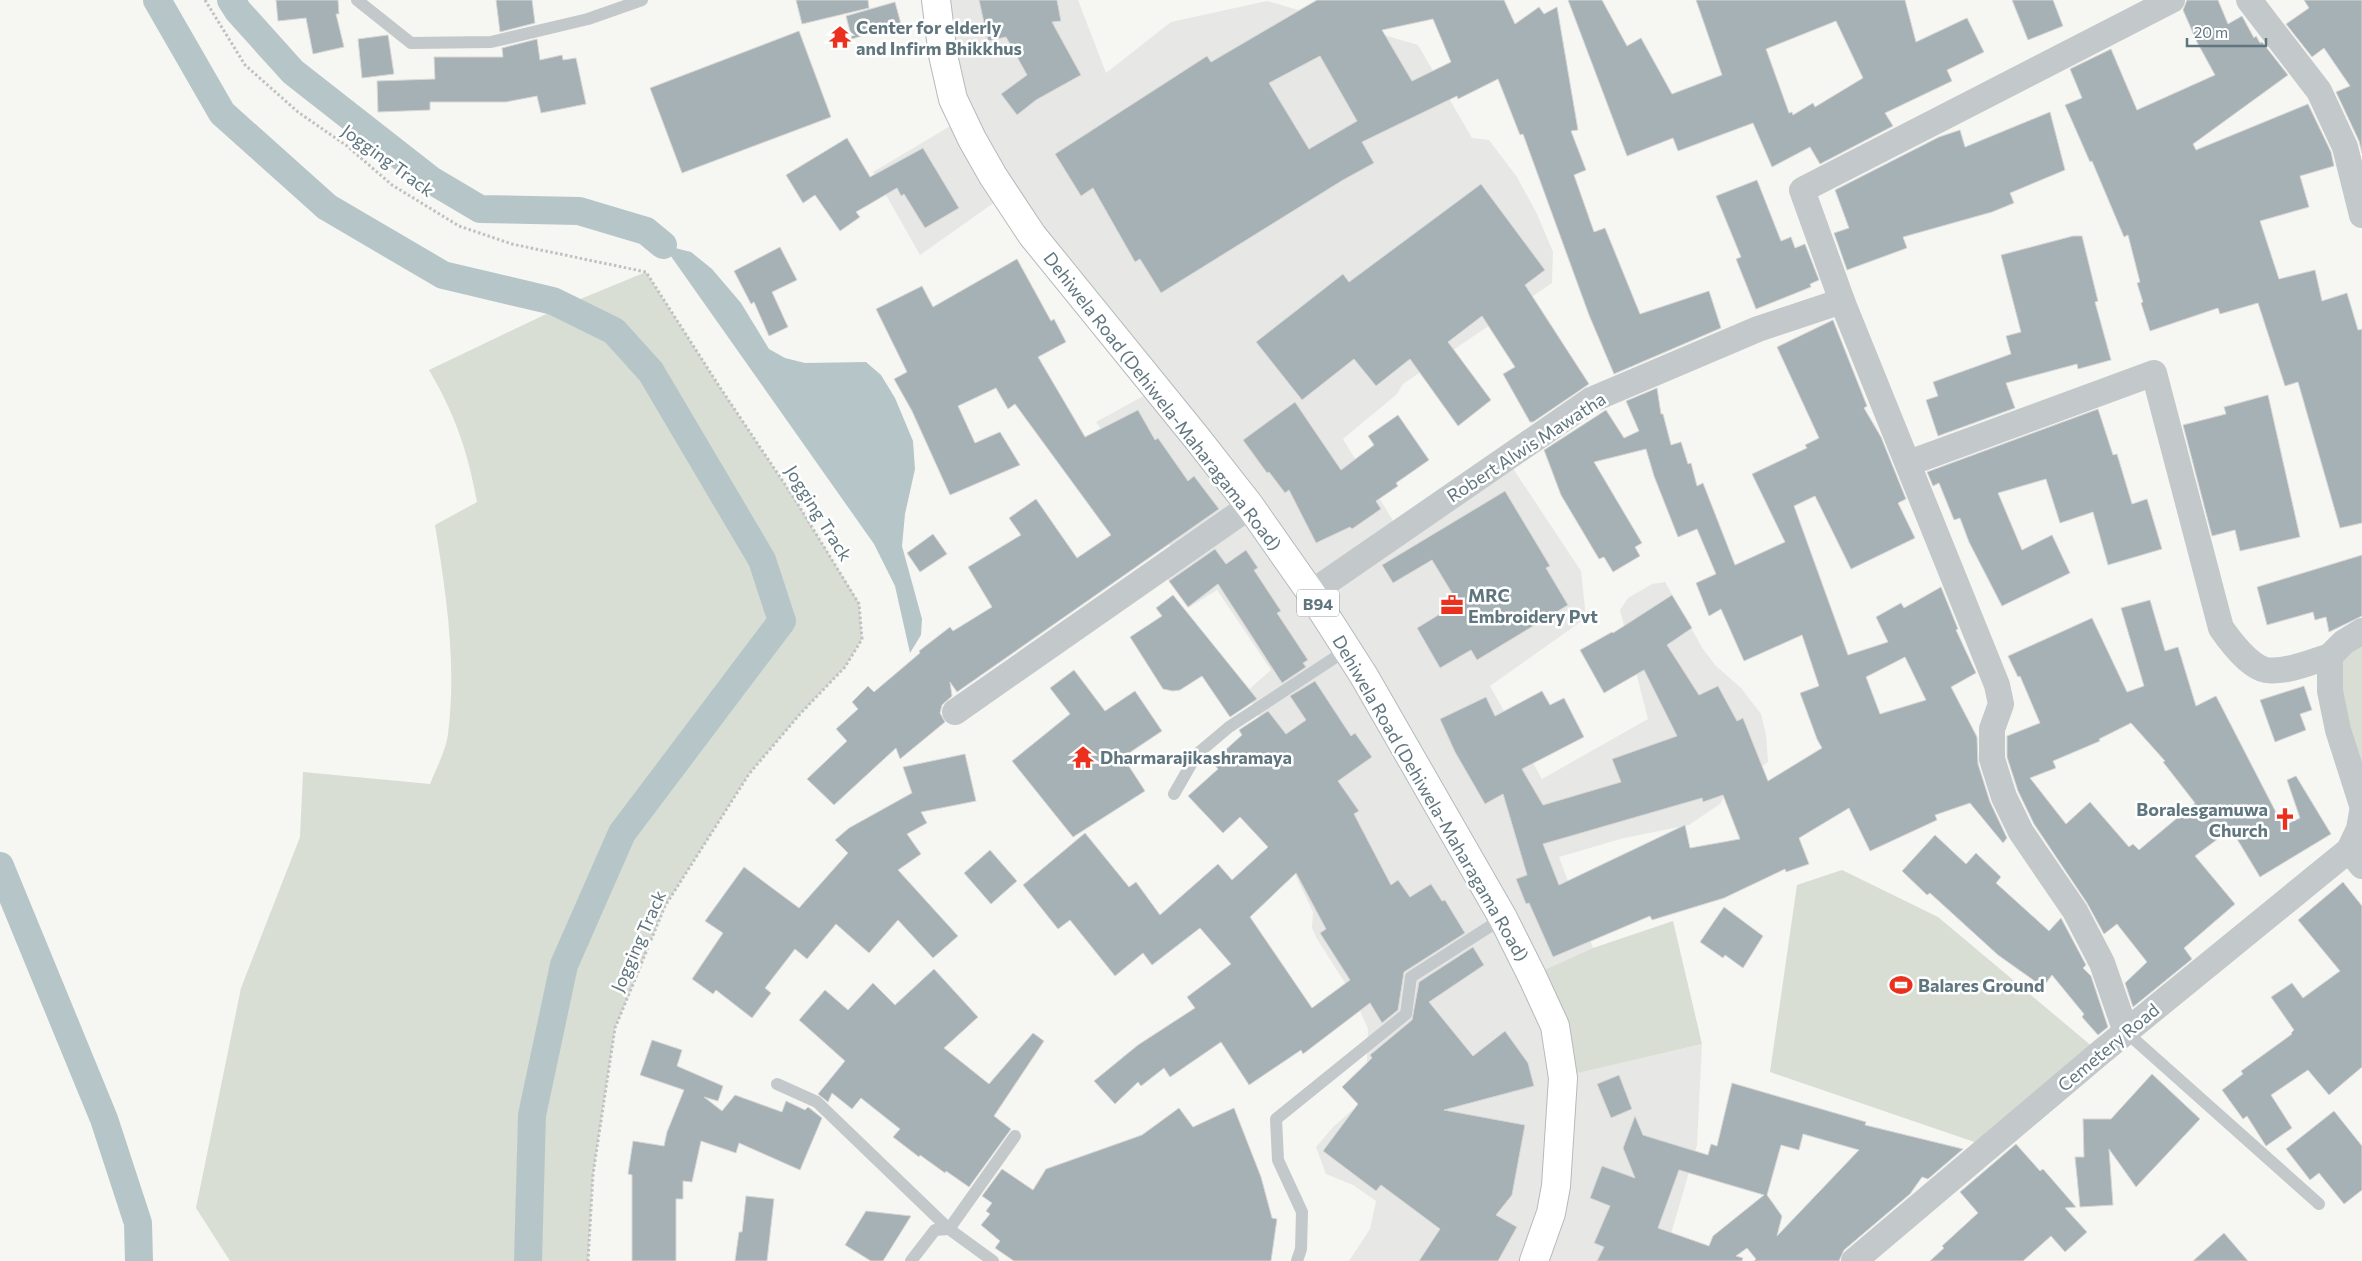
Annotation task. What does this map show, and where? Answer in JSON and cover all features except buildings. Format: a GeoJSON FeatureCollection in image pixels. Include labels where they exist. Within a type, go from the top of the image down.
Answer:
{"type":"FeatureCollection","features":[{"type":"Feature","properties":{"kind":"main road","name":"Dehiwela Road (Dehiwela-Maharagama Road)"},"geometry":{"type":"LineString","coordinates":[[936,0],[943,56],[953,99],[972,139],[993,176],[1032,235],[1250,506],[1311,592],[1348,649],[1502,918],[1555,1026],[1563,1078],[1556,1186],[1551,1213],[1534,1261]]}},
{"type":"Feature","properties":{"kind":"street"},"geometry":{"type":"LineString","coordinates":[[2126,1032],[2102,963],[2075,911],[2021,832],[2004,797],[1992,759],[1992,729],[2001,704],[1997,685],[1842,301],[1802,190],[2172,0]]}},
{"type":"Feature","properties":{"kind":"street"},"geometry":{"type":"LineString","coordinates":[[2249,0],[2319,91],[2345,147],[2362,215]]}},
{"type":"Feature","properties":{"kind":"street","name":"Robert Alwis Mawatha"},"geometry":{"type":"LineString","coordinates":[[1311,592],[1590,400],[1758,328],[1842,301]]}},
{"type":"Feature","properties":{"kind":"street"},"geometry":{"type":"LineString","coordinates":[[1909,464],[2154,373],[2221,628],[2238,652],[2265,670],[2300,667],[2330,656],[2344,642],[2362,631]]}},
{"type":"Feature","properties":{"kind":"street"},"geometry":{"type":"LineString","coordinates":[[955,712],[1250,506]]}},
{"type":"Feature","properties":{"kind":"street"},"geometry":{"type":"LineString","coordinates":[[2330,656],[2330,691],[2338,730],[2362,805]]}},
{"type":"Feature","properties":{"kind":"street"},"geometry":{"type":"LineString","coordinates":[[2356,858],[2362,812]]}},
{"type":"Feature","properties":{"kind":"street","name":"Cemetery Road"},"geometry":{"type":"LineString","coordinates":[[1854,1261],[2126,1032],[2356,858]]}},
{"type":"Feature","properties":{"kind":"lane"},"geometry":{"type":"LineString","coordinates":[[357,0],[411,44],[491,42],[588,19],[642,0]]}},
{"type":"Feature","properties":{"kind":"lane"},"geometry":{"type":"LineString","coordinates":[[1174,794],[1197,754],[1229,727],[1348,649]]}},
{"type":"Feature","properties":{"kind":"lane"},"geometry":{"type":"LineString","coordinates":[[1297,1261],[1301,1249],[1302,1212],[1278,1160],[1276,1119],[1406,1014],[1412,977],[1502,918]]}},
{"type":"Feature","properties":{"kind":"lane"},"geometry":{"type":"LineString","coordinates":[[2126,1032],[2319,1204]]}},
{"type":"Feature","properties":{"kind":"lane"},"geometry":{"type":"LineString","coordinates":[[777,1084],[817,1102],[949,1229],[993,1261]]}},
{"type":"Feature","properties":{"kind":"lane"},"geometry":{"type":"LineString","coordinates":[[949,1229],[1015,1136]]}},
{"type":"Feature","properties":{"kind":"lane"},"geometry":{"type":"LineString","coordinates":[[911,1261],[917,1250],[935,1230],[949,1229]]}},
{"type":"Feature","properties":{"kind":"path","name":"Jogging Track"},"geometry":{"type":"LineString","coordinates":[[205,0],[245,65],[298,112],[347,146],[400,190],[459,226],[512,244],[646,272],[794,498],[859,604],[862,639],[845,667],[800,714],[749,774],[662,915],[615,1028],[593,1174],[588,1261]]}},
{"type":"Feature","properties":{"kind":"shaded area"},"geometry":{"type":"Polygon","coordinates":[[[936,0],[1078,0],[1106,73],[1171,22],[1267,1],[1418,45],[1472,138],[1489,140],[1517,177],[1537,214],[1553,252],[1552,283],[1403,384],[1397,394],[1343,439],[1400,532],[1506,458],[1581,571],[1586,618],[1490,686],[1542,779],[1648,719],[1620,610],[1628,598],[1652,584],[1665,582],[1703,649],[1715,665],[1741,688],[1761,714],[1766,735],[1768,762],[1728,790],[1720,804],[1689,825],[1624,838],[1559,857],[1593,948],[1544,970],[1574,1074],[1702,1044],[1697,1145],[1663,1261],[1349,1261],[1370,1229],[1376,1201],[1353,1185],[1326,1174],[1316,1147],[1334,1126],[1356,1107],[1366,1091],[1368,1029],[1354,997],[1317,939],[1312,928],[1313,912],[1295,874],[1323,855],[1272,755],[1256,709],[1246,692],[1271,670],[1217,590],[1188,608],[1160,569],[1178,557],[1156,525],[1121,459],[1096,422],[1156,389],[1005,195],[920,255],[873,172],[962,119],[936,0]]]}},
{"type":"Feature","properties":{"kind":"shaded area"},"geometry":{"type":"Polygon","coordinates":[[[663,245],[691,252],[712,269],[741,303],[769,349],[785,358],[805,363],[866,362],[881,375],[895,398],[913,441],[915,469],[905,514],[902,546],[922,619],[921,635],[910,653],[895,586],[874,544],[663,245]]]}},
{"type":"Feature","properties":{"kind":"shaded area"},"geometry":{"type":"Polygon","coordinates":[[[646,272],[794,498],[859,603],[862,639],[845,667],[800,714],[749,774],[665,906],[615,1028],[593,1174],[588,1261],[230,1261],[196,1208],[241,988],[300,837],[303,772],[430,784],[447,740],[451,655],[443,576],[435,525],[477,502],[465,450],[446,402],[429,370],[561,307],[646,272]]]}},
{"type":"Feature","properties":{"kind":"shaded area"},"geometry":{"type":"Polygon","coordinates":[[[2362,631],[2362,805],[2338,730],[2344,642],[2362,631]]]}},
{"type":"Feature","properties":{"kind":"shaded area","name":"Balares Ground"},"geometry":{"type":"Polygon","coordinates":[[[1842,870],[1938,917],[2100,1053],[1989,1147],[1770,1072],[1797,885],[1842,870]]]}},
{"type":"Feature","properties":{"kind":"shaded area"},"geometry":{"type":"Polygon","coordinates":[[[1673,921],[1702,1044],[1574,1074],[1544,970],[1593,948],[1673,921]]]}},
{"type":"Feature","properties":{"kind":"waterway"},"geometry":{"type":"LineString","coordinates":[[157,0],[222,113],[327,207],[443,275],[553,301],[614,331],[651,372],[762,560],[782,621],[622,833],[564,965],[532,1115],[528,1261]]}},
{"type":"Feature","properties":{"kind":"waterway"},"geometry":{"type":"LineString","coordinates":[[231,0],[238,11],[293,72],[431,180],[480,209],[579,211],[646,231],[663,245]]}},
{"type":"Feature","properties":{"kind":"waterway"},"geometry":{"type":"LineString","coordinates":[[0,866],[104,1119],[138,1223],[139,1261]]}},
{"type":"Feature","properties":{"kind":"place","name":"Center for elderly and Infirm Bhikkhus"},"geometry":{"type":"Point","coordinates":[840,37]}},
{"type":"Feature","properties":{"kind":"place","name":"MRC Embroidery Pvt"},"geometry":{"type":"Point","coordinates":[1452,605]}},
{"type":"Feature","properties":{"kind":"place","name":"Dharmarajikashramaya"},"geometry":{"type":"Point","coordinates":[1083,757]}},
{"type":"Feature","properties":{"kind":"place","name":"Boralesgamuwa Church"},"geometry":{"type":"Point","coordinates":[2285,819]}},
{"type":"Feature","properties":{"kind":"place","name":"Balares Ground"},"geometry":{"type":"Point","coordinates":[1901,985]}}]}
